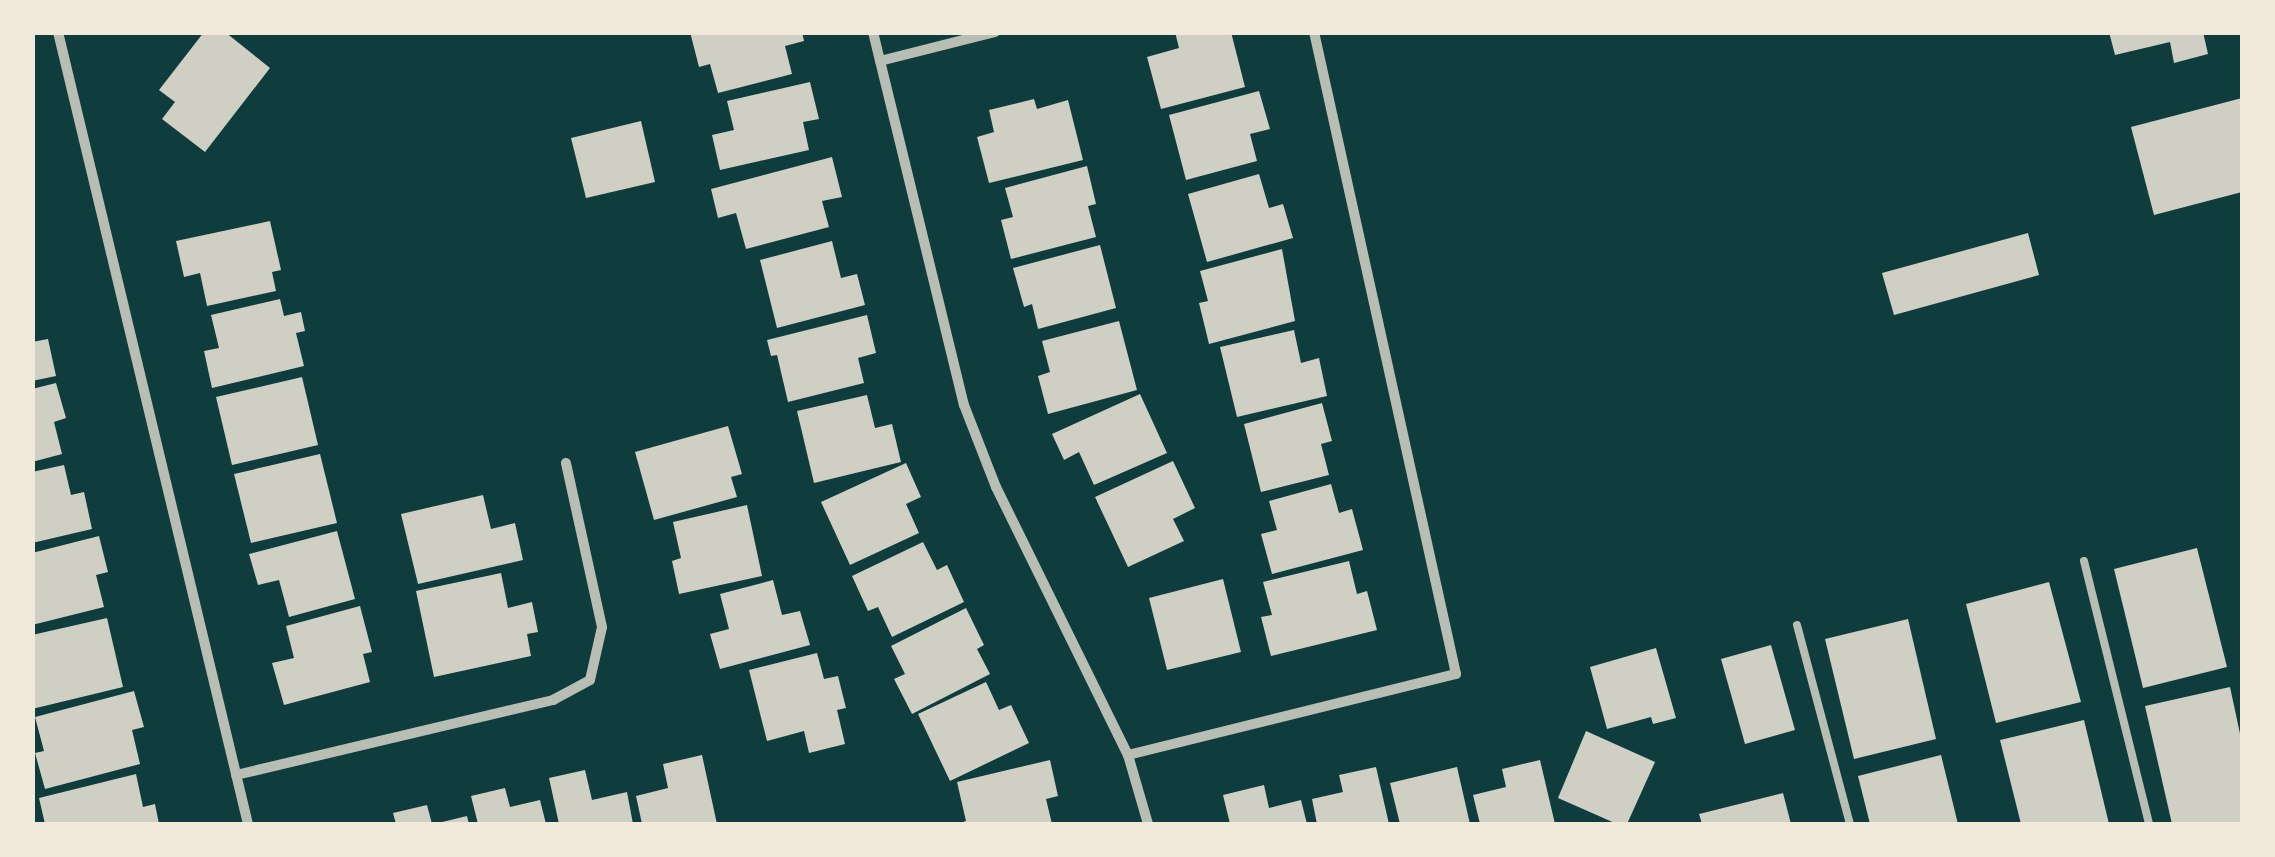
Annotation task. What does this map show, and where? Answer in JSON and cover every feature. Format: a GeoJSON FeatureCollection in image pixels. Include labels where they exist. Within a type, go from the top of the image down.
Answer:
{"type":"FeatureCollection","features":[{"type":"Feature","properties":{"kind":"street"},"geometry":{"type":"LineString","coordinates":[[58,32],[248,824]]}},
{"type":"Feature","properties":{"kind":"street"},"geometry":{"type":"LineString","coordinates":[[873,32],[964,404],[996,488],[1128,755],[1148,824]]}},
{"type":"Feature","properties":{"kind":"street"},"geometry":{"type":"LineString","coordinates":[[880,61],[996,32]]}},
{"type":"Feature","properties":{"kind":"street"},"geometry":{"type":"LineString","coordinates":[[1128,755],[1456,674],[1314,32]]}},
{"type":"Feature","properties":{"kind":"street"},"geometry":{"type":"LineString","coordinates":[[236,775],[553,700],[590,680],[602,628],[566,463]]}},
{"type":"Feature","properties":{"kind":"lane"},"geometry":{"type":"LineString","coordinates":[[2084,561],[2149,824]]}},
{"type":"Feature","properties":{"kind":"lane"},"geometry":{"type":"LineString","coordinates":[[1798,625],[1850,824]]}},
{"type":"Feature","properties":{"kind":"building"},"geometry":{"type":"Polygon","coordinates":[[[204,32],[225,32],[270,68],[205,152],[162,119],[175,102],[159,90],[204,32]]]}},
{"type":"Feature","properties":{"kind":"building"},"geometry":{"type":"Polygon","coordinates":[[[690,32],[802,32],[804,41],[785,46],[792,74],[718,93],[710,64],[699,67],[690,32]]]}},
{"type":"Feature","properties":{"kind":"building"},"geometry":{"type":"Polygon","coordinates":[[[1175,32],[1231,32],[1245,87],[1161,109],[1147,57],[1179,48],[1175,32]]]}},
{"type":"Feature","properties":{"kind":"building"},"geometry":{"type":"Polygon","coordinates":[[[2109,32],[2203,32],[2208,54],[2174,63],[2170,42],[2115,55],[2109,32]]]}},
{"type":"Feature","properties":{"kind":"building"},"geometry":{"type":"Polygon","coordinates":[[[810,82],[819,119],[803,122],[809,150],[720,170],[712,135],[734,130],[727,101],[810,82]]]}},
{"type":"Feature","properties":{"kind":"building"},"geometry":{"type":"Polygon","coordinates":[[[1259,91],[1270,129],[1250,134],[1257,161],[1186,180],[1169,115],[1259,91]]]}},
{"type":"Feature","properties":{"kind":"building"},"geometry":{"type":"Polygon","coordinates":[[[2242,98],[2242,192],[2154,215],[2131,127],[2242,98]]]}},
{"type":"Feature","properties":{"kind":"building"},"geometry":{"type":"Polygon","coordinates":[[[1034,99],[1037,109],[1068,100],[1083,160],[989,183],[977,137],[994,132],[989,110],[1034,99]]]}},
{"type":"Feature","properties":{"kind":"building"},"geometry":{"type":"Polygon","coordinates":[[[641,121],[655,182],[586,198],[571,138],[641,121]]]}},
{"type":"Feature","properties":{"kind":"building"},"geometry":{"type":"Polygon","coordinates":[[[832,157],[842,197],[822,201],[829,227],[746,249],[736,213],[718,218],[711,189],[832,157]]]}},
{"type":"Feature","properties":{"kind":"building"},"geometry":{"type":"Polygon","coordinates":[[[1087,166],[1096,204],[1088,206],[1096,237],[1011,259],[1001,220],[1013,217],[1005,188],[1087,166]]]}},
{"type":"Feature","properties":{"kind":"building"},"geometry":{"type":"Polygon","coordinates":[[[1259,174],[1269,208],[1283,204],[1293,238],[1207,262],[1188,194],[1259,174]]]}},
{"type":"Feature","properties":{"kind":"building"},"geometry":{"type":"Polygon","coordinates":[[[270,221],[281,270],[272,272],[276,291],[207,306],[200,273],[184,277],[176,241],[270,221]]]}},
{"type":"Feature","properties":{"kind":"building"},"geometry":{"type":"Polygon","coordinates":[[[2028,233],[2039,275],[1894,315],[1882,273],[2028,233]]]}},
{"type":"Feature","properties":{"kind":"building"},"geometry":{"type":"Polygon","coordinates":[[[832,241],[841,278],[857,274],[865,305],[777,328],[760,260],[832,241]]]}},
{"type":"Feature","properties":{"kind":"building"},"geometry":{"type":"Polygon","coordinates":[[[1100,245],[1116,308],[1038,329],[1032,304],[1024,307],[1013,268],[1100,245]]]}},
{"type":"Feature","properties":{"kind":"building"},"geometry":{"type":"Polygon","coordinates":[[[1282,249],[1295,321],[1209,344],[1199,303],[1208,301],[1200,271],[1282,249]]]}},
{"type":"Feature","properties":{"kind":"building"},"geometry":{"type":"Polygon","coordinates":[[[280,299],[284,316],[301,312],[305,331],[296,333],[304,366],[212,388],[204,351],[219,348],[211,315],[280,299]]]}},
{"type":"Feature","properties":{"kind":"building"},"geometry":{"type":"Polygon","coordinates":[[[867,315],[876,353],[858,358],[864,383],[788,402],[777,355],[771,356],[767,340],[867,315]]]}},
{"type":"Feature","properties":{"kind":"building"},"geometry":{"type":"Polygon","coordinates":[[[1119,321],[1137,390],[1048,414],[1038,376],[1050,372],[1042,341],[1119,321]]]}},
{"type":"Feature","properties":{"kind":"building"},"geometry":{"type":"Polygon","coordinates":[[[1294,330],[1301,363],[1319,358],[1327,396],[1237,417],[1220,347],[1294,330]]]}},
{"type":"Feature","properties":{"kind":"building"},"geometry":{"type":"Polygon","coordinates":[[[48,339],[56,376],[32,381],[32,342],[48,339]]]}},
{"type":"Feature","properties":{"kind":"building"},"geometry":{"type":"Polygon","coordinates":[[[302,377],[318,445],[232,465],[216,397],[302,377]]]}},
{"type":"Feature","properties":{"kind":"building"},"geometry":{"type":"Polygon","coordinates":[[[56,383],[66,418],[54,422],[62,454],[32,462],[32,389],[56,383]]]}},
{"type":"Feature","properties":{"kind":"building"},"geometry":{"type":"Polygon","coordinates":[[[1140,394],[1167,453],[1094,485],[1079,452],[1064,460],[1052,434],[1140,394]]]}},
{"type":"Feature","properties":{"kind":"building"},"geometry":{"type":"Polygon","coordinates":[[[867,395],[875,428],[892,424],[901,462],[814,483],[797,411],[867,395]]]}},
{"type":"Feature","properties":{"kind":"building"},"geometry":{"type":"Polygon","coordinates":[[[1322,403],[1332,441],[1321,444],[1329,475],[1261,492],[1244,424],[1322,403]]]}},
{"type":"Feature","properties":{"kind":"building"},"geometry":{"type":"Polygon","coordinates":[[[728,426],[742,474],[731,477],[737,497],[654,520],[635,452],[728,426]]]}},
{"type":"Feature","properties":{"kind":"building"},"geometry":{"type":"Polygon","coordinates":[[[320,454],[337,523],[251,543],[234,474],[320,454]]]}},
{"type":"Feature","properties":{"kind":"building"},"geometry":{"type":"Polygon","coordinates":[[[1173,461],[1195,508],[1173,519],[1184,541],[1128,567],[1095,497],[1173,461]]]}},
{"type":"Feature","properties":{"kind":"building"},"geometry":{"type":"Polygon","coordinates":[[[906,463],[921,497],[906,504],[919,533],[850,565],[821,502],[906,463]]]}},
{"type":"Feature","properties":{"kind":"building"},"geometry":{"type":"Polygon","coordinates":[[[64,465],[71,495],[84,492],[92,529],[32,543],[32,472],[64,465]]]}},
{"type":"Feature","properties":{"kind":"building"},"geometry":{"type":"Polygon","coordinates":[[[1331,484],[1339,513],[1352,509],[1363,550],[1272,574],[1261,534],[1277,530],[1269,501],[1331,484]]]}},
{"type":"Feature","properties":{"kind":"building"},"geometry":{"type":"Polygon","coordinates":[[[483,495],[491,529],[515,523],[523,560],[418,584],[401,514],[483,495]]]}},
{"type":"Feature","properties":{"kind":"building"},"geometry":{"type":"Polygon","coordinates":[[[747,505],[762,576],[679,594],[672,561],[681,558],[673,522],[747,505]]]}},
{"type":"Feature","properties":{"kind":"building"},"geometry":{"type":"Polygon","coordinates":[[[337,531],[355,599],[289,617],[279,580],[258,585],[249,554],[337,531]]]}},
{"type":"Feature","properties":{"kind":"building"},"geometry":{"type":"Polygon","coordinates":[[[99,536],[108,572],[96,575],[104,607],[32,625],[32,553],[99,536]]]}},
{"type":"Feature","properties":{"kind":"building"},"geometry":{"type":"Polygon","coordinates":[[[923,542],[937,570],[947,565],[964,602],[892,637],[878,607],[868,611],[852,576],[923,542]]]}},
{"type":"Feature","properties":{"kind":"building"},"geometry":{"type":"Polygon","coordinates":[[[2197,548],[2227,667],[2143,688],[2114,569],[2197,548]]]}},
{"type":"Feature","properties":{"kind":"building"},"geometry":{"type":"Polygon","coordinates":[[[1349,561],[1357,594],[1367,591],[1377,630],[1271,656],[1261,617],[1272,615],[1263,582],[1349,561]]]}},
{"type":"Feature","properties":{"kind":"building"},"geometry":{"type":"Polygon","coordinates":[[[501,573],[508,608],[532,602],[538,632],[527,634],[531,656],[434,677],[416,591],[501,573]]]}},
{"type":"Feature","properties":{"kind":"building"},"geometry":{"type":"Polygon","coordinates":[[[1223,579],[1241,652],[1167,670],[1149,598],[1223,579]]]}},
{"type":"Feature","properties":{"kind":"building"},"geometry":{"type":"Polygon","coordinates":[[[773,580],[782,615],[800,611],[810,645],[720,669],[710,634],[729,629],[720,594],[773,580]]]}},
{"type":"Feature","properties":{"kind":"building"},"geometry":{"type":"Polygon","coordinates":[[[2049,582],[2081,702],[1996,723],[1966,604],[2049,582]]]}},
{"type":"Feature","properties":{"kind":"building"},"geometry":{"type":"Polygon","coordinates":[[[360,606],[372,652],[363,654],[370,682],[284,705],[272,663],[294,658],[286,626],[360,606]]]}},
{"type":"Feature","properties":{"kind":"building"},"geometry":{"type":"Polygon","coordinates":[[[966,608],[984,645],[977,649],[990,674],[912,714],[894,679],[905,674],[891,646],[966,608]]]}},
{"type":"Feature","properties":{"kind":"building"},"geometry":{"type":"Polygon","coordinates":[[[107,618],[123,687],[32,709],[32,635],[107,618]]]}},
{"type":"Feature","properties":{"kind":"building"},"geometry":{"type":"Polygon","coordinates":[[[1908,619],[1936,739],[1854,759],[1825,639],[1908,619]]]}},
{"type":"Feature","properties":{"kind":"building"},"geometry":{"type":"Polygon","coordinates":[[[1771,645],[1795,730],[1745,744],[1721,659],[1771,645]]]}},
{"type":"Feature","properties":{"kind":"building"},"geometry":{"type":"Polygon","coordinates":[[[1656,648],[1676,718],[1653,724],[1651,717],[1607,729],[1590,667],[1656,648]]]}},
{"type":"Feature","properties":{"kind":"building"},"geometry":{"type":"Polygon","coordinates":[[[817,653],[824,679],[838,676],[846,708],[837,710],[845,744],[809,753],[804,731],[767,741],[749,670],[817,653]]]}},
{"type":"Feature","properties":{"kind":"building"},"geometry":{"type":"Polygon","coordinates":[[[986,682],[999,710],[1011,705],[1029,743],[950,781],[918,714],[986,682]]]}},
{"type":"Feature","properties":{"kind":"building"},"geometry":{"type":"Polygon","coordinates":[[[2230,687],[2242,743],[2242,824],[2172,824],[2145,706],[2230,687]]]}},
{"type":"Feature","properties":{"kind":"building"},"geometry":{"type":"Polygon","coordinates":[[[134,691],[144,727],[132,730],[140,764],[45,789],[35,753],[44,751],[35,717],[134,691]]]}},
{"type":"Feature","properties":{"kind":"building"},"geometry":{"type":"Polygon","coordinates":[[[2084,720],[2109,824],[2021,824],[2000,740],[2084,720]]]}},
{"type":"Feature","properties":{"kind":"building"},"geometry":{"type":"Polygon","coordinates":[[[1586,731],[1655,762],[1627,824],[1617,824],[1558,798],[1586,731]]]}},
{"type":"Feature","properties":{"kind":"building"},"geometry":{"type":"Polygon","coordinates":[[[702,755],[717,824],[642,824],[636,796],[668,788],[663,764],[702,755]]]}},
{"type":"Feature","properties":{"kind":"building"},"geometry":{"type":"Polygon","coordinates":[[[1941,755],[1958,824],[1870,824],[1858,776],[1941,755]]]}},
{"type":"Feature","properties":{"kind":"building"},"geometry":{"type":"Polygon","coordinates":[[[1050,760],[1058,796],[1046,799],[1052,824],[957,824],[966,821],[957,782],[1050,760]]]}},
{"type":"Feature","properties":{"kind":"building"},"geometry":{"type":"Polygon","coordinates":[[[1540,760],[1555,824],[1480,824],[1473,795],[1506,787],[1502,769],[1540,760]]]}},
{"type":"Feature","properties":{"kind":"building"},"geometry":{"type":"Polygon","coordinates":[[[1376,767],[1389,824],[1317,824],[1312,799],[1343,792],[1339,775],[1376,767]]]}},
{"type":"Feature","properties":{"kind":"building"},"geometry":{"type":"Polygon","coordinates":[[[1457,767],[1470,824],[1400,824],[1390,783],[1457,767]]]}},
{"type":"Feature","properties":{"kind":"building"},"geometry":{"type":"Polygon","coordinates":[[[585,770],[592,800],[627,792],[633,824],[559,824],[549,778],[585,770]]]}},
{"type":"Feature","properties":{"kind":"building"},"geometry":{"type":"Polygon","coordinates":[[[136,774],[143,807],[155,804],[159,824],[45,824],[39,798],[136,774]]]}},
{"type":"Feature","properties":{"kind":"building"},"geometry":{"type":"Polygon","coordinates":[[[1264,785],[1269,808],[1301,800],[1307,824],[1230,824],[1223,795],[1264,785]]]}},
{"type":"Feature","properties":{"kind":"building"},"geometry":{"type":"Polygon","coordinates":[[[505,788],[510,807],[540,800],[546,824],[478,824],[471,796],[505,788]]]}},
{"type":"Feature","properties":{"kind":"building"},"geometry":{"type":"Polygon","coordinates":[[[1783,793],[1791,824],[1702,824],[1699,814],[1783,793]]]}},
{"type":"Feature","properties":{"kind":"building"},"geometry":{"type":"Polygon","coordinates":[[[427,805],[432,824],[396,824],[393,813],[427,805]]]}},
{"type":"Feature","properties":{"kind":"building"},"geometry":{"type":"Polygon","coordinates":[[[467,816],[469,824],[438,824],[438,823],[467,816]]]}}]}
